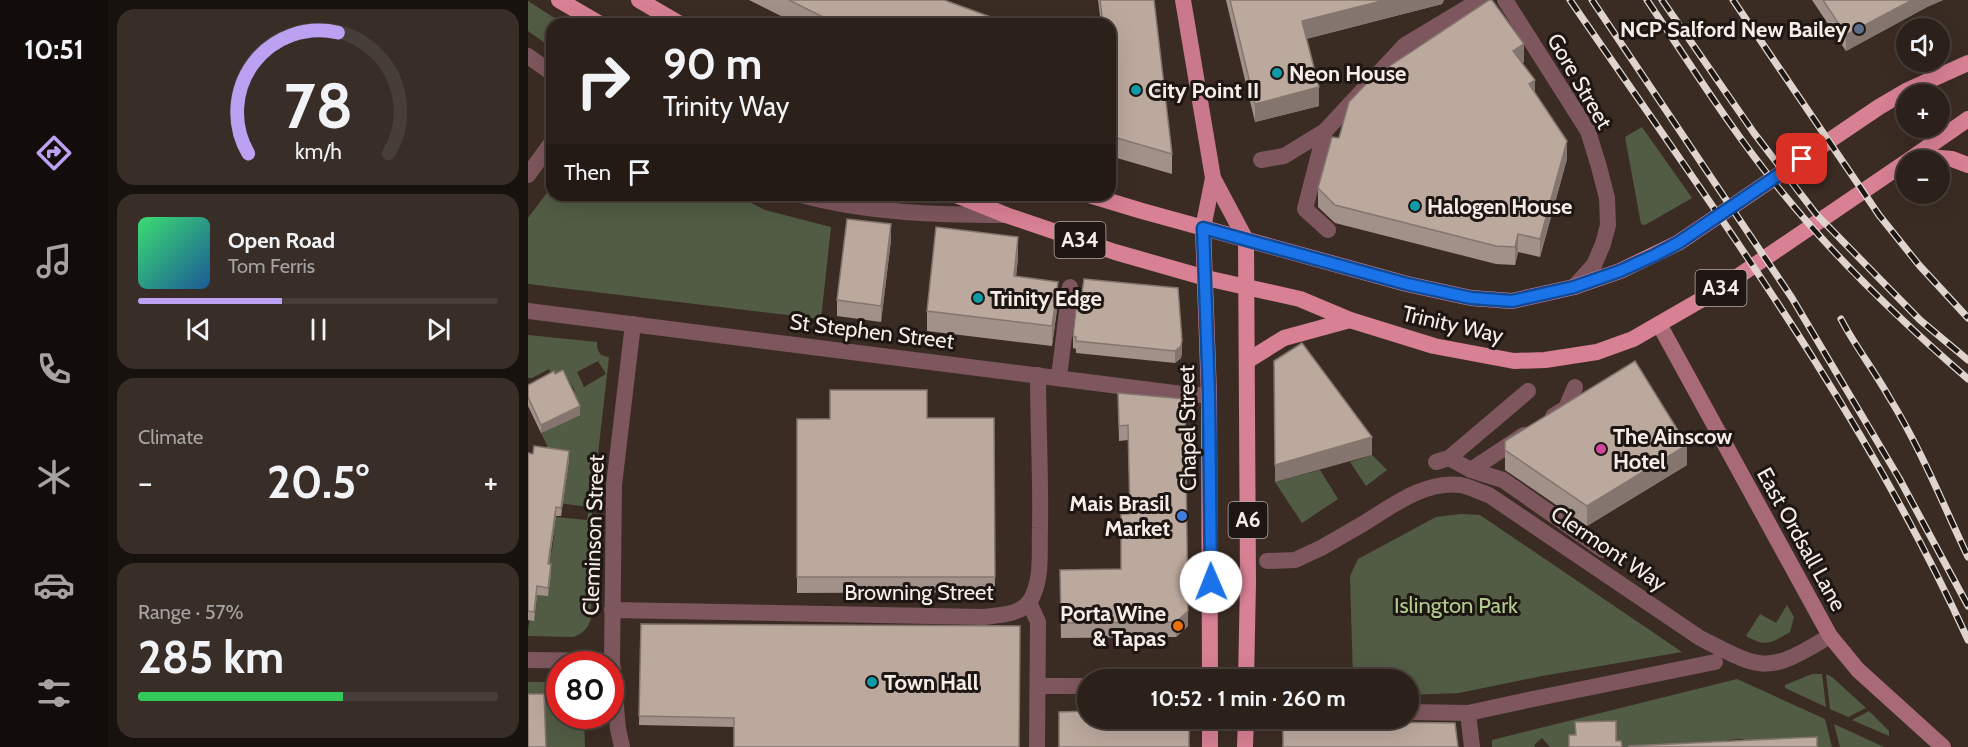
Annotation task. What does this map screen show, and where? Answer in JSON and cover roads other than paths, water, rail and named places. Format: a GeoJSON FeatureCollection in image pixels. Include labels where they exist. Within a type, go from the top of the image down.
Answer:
{"type":"FeatureCollection","features":[{"type":"Feature","properties":{"kind":"highway"},"geometry":{"type":"LineString","coordinates":[[558,0],[590,18]]}},
{"type":"Feature","properties":{"kind":"highway"},"geometry":{"type":"LineString","coordinates":[[639,0],[670,18]]}},
{"type":"Feature","properties":{"kind":"highway","name":"Trinity Way"},"geometry":{"type":"LineString","coordinates":[[1110,201],[1407,284],[1471,298],[1512,301],[1574,287],[1620,271],[1678,243],[1879,107],[1908,90],[1968,63]]}},
{"type":"Feature","properties":{"kind":"highway","name":"Trinity Way"},"geometry":{"type":"LineString","coordinates":[[1924,150],[1968,119]]}},
{"type":"Feature","properties":{"kind":"highway"},"geometry":{"type":"LineString","coordinates":[[1950,159],[1968,165]]}},
{"type":"Feature","properties":{"kind":"highway","name":"Trinity Way"},"geometry":{"type":"LineString","coordinates":[[971,201],[1115,252],[1206,278],[1300,299],[1350,320],[1434,346],[1514,361],[1545,360],[1597,352],[1633,339],[1718,290],[1896,169]]}},
{"type":"Feature","properties":{"kind":"highway","name":"Chapel Street"},"geometry":{"type":"LineString","coordinates":[[1203,228],[1209,394],[1210,669]]}},
{"type":"Feature","properties":{"kind":"highway","name":"Chapel Street"},"geometry":{"type":"LineString","coordinates":[[1246,240],[1246,669]]}},
{"type":"Feature","properties":{"kind":"highway"},"geometry":{"type":"LineString","coordinates":[[1247,361],[1284,338],[1350,320]]}},
{"type":"Feature","properties":{"kind":"highway"},"geometry":{"type":"LineString","coordinates":[[1210,729],[1210,747]]}},
{"type":"Feature","properties":{"kind":"highway"},"geometry":{"type":"LineString","coordinates":[[1245,747],[1246,729]]}},
{"type":"Feature","properties":{"kind":"main road","name":"Chapel Street"},"geometry":{"type":"LineString","coordinates":[[1183,0],[1214,178],[1246,240]]}},
{"type":"Feature","properties":{"kind":"main road","name":"Chapel Street"},"geometry":{"type":"LineString","coordinates":[[1203,228],[1214,178]]}},
{"type":"Feature","properties":{"kind":"main road","name":"East Ordsall Lane"},"geometry":{"type":"LineString","coordinates":[[1659,324],[1830,636],[1858,670],[1943,747]]}},
{"type":"Feature","properties":{"kind":"street"},"geometry":{"type":"LineString","coordinates":[[1261,160],[1284,156],[1325,131],[1405,45],[1480,0]]}},
{"type":"Feature","properties":{"kind":"street","name":"Gore Street"},"geometry":{"type":"LineString","coordinates":[[1505,0],[1588,131],[1607,198],[1608,225],[1603,244],[1594,265],[1574,287]]}},
{"type":"Feature","properties":{"kind":"street"},"geometry":{"type":"LineString","coordinates":[[528,56],[546,69]]}},
{"type":"Feature","properties":{"kind":"street"},"geometry":{"type":"LineString","coordinates":[[1325,131],[1305,209],[1328,230]]}},
{"type":"Feature","properties":{"kind":"street"},"geometry":{"type":"LineString","coordinates":[[528,175],[546,150]]}},
{"type":"Feature","properties":{"kind":"street"},"geometry":{"type":"LineString","coordinates":[[833,201],[882,210],[960,215],[1006,215]]}},
{"type":"Feature","properties":{"kind":"street"},"geometry":{"type":"LineString","coordinates":[[1059,377],[1070,287]]}},
{"type":"Feature","properties":{"kind":"street","name":"St Stephen Street"},"geometry":{"type":"LineString","coordinates":[[528,311],[1190,395],[1209,394]]}},
{"type":"Feature","properties":{"kind":"street","name":"Cleminson Street"},"geometry":{"type":"LineString","coordinates":[[612,651],[614,485],[633,324]]}},
{"type":"Feature","properties":{"kind":"street"},"geometry":{"type":"LineString","coordinates":[[1037,747],[1038,621],[1029,602],[1036,586],[1039,567],[1041,469],[1038,375]]}},
{"type":"Feature","properties":{"kind":"street"},"geometry":{"type":"LineString","coordinates":[[1471,470],[1566,408],[1575,387]]}},
{"type":"Feature","properties":{"kind":"street"},"geometry":{"type":"LineString","coordinates":[[1527,391],[1442,460],[1503,480],[1603,550]]}},
{"type":"Feature","properties":{"kind":"street","name":"Clermont Way"},"geometry":{"type":"LineString","coordinates":[[1267,561],[1295,560],[1321,549],[1410,495],[1432,488],[1462,485],[1489,495],[1700,638],[1737,657],[1759,665],[1778,663],[1797,656],[1830,636]]}},
{"type":"Feature","properties":{"kind":"street","name":"Browning Street"},"geometry":{"type":"LineString","coordinates":[[612,610],[983,616],[1019,610],[1029,602]]}},
{"type":"Feature","properties":{"kind":"street"},"geometry":{"type":"LineString","coordinates":[[528,660],[546,660]]}},
{"type":"Feature","properties":{"kind":"street"},"geometry":{"type":"LineString","coordinates":[[1419,712],[1468,713],[1715,662]]}},
{"type":"Feature","properties":{"kind":"street"},"geometry":{"type":"LineString","coordinates":[[1038,686],[1077,686]]}},
{"type":"Feature","properties":{"kind":"street"},"geometry":{"type":"LineString","coordinates":[[1468,713],[1472,747]]}},
{"type":"Feature","properties":{"kind":"street","name":"Cleminson Street"},"geometry":{"type":"LineString","coordinates":[[618,729],[622,747]]}},
{"type":"Feature","properties":{"kind":"railway"},"geometry":{"type":"LineString","coordinates":[[1570,0],[1731,233],[1834,391],[1927,555],[1968,640]]}},
{"type":"Feature","properties":{"kind":"railway"},"geometry":{"type":"LineString","coordinates":[[1592,0],[1792,298],[1899,478],[1968,606]]}},
{"type":"Feature","properties":{"kind":"railway"},"geometry":{"type":"LineString","coordinates":[[1647,0],[1745,145],[1802,217],[1870,289],[1968,379]]}},
{"type":"Feature","properties":{"kind":"railway"},"geometry":{"type":"LineString","coordinates":[[1662,0],[1754,133],[1816,214],[1920,320],[1968,360]]}},
{"type":"Feature","properties":{"kind":"railway"},"geometry":{"type":"LineString","coordinates":[[1733,0],[1879,215],[1919,265],[1968,318]]}},
{"type":"Feature","properties":{"kind":"railway"},"geometry":{"type":"LineString","coordinates":[[1841,319],[1911,436],[1968,557]]}},
{"type":"Feature","properties":{"kind":"place","name":"NCP Salford New Bailey"},"geometry":{"type":"Point","coordinates":[1859,29]}},
{"type":"Feature","properties":{"kind":"place","name":"Neon House"},"geometry":{"type":"Point","coordinates":[1277,73]}},
{"type":"Feature","properties":{"kind":"place","name":"City Point II"},"geometry":{"type":"Point","coordinates":[1136,90]}},
{"type":"Feature","properties":{"kind":"place","name":"Halogen House"},"geometry":{"type":"Point","coordinates":[1415,206]}},
{"type":"Feature","properties":{"kind":"place","name":"Trinity Edge"},"geometry":{"type":"Point","coordinates":[978,298]}},
{"type":"Feature","properties":{"kind":"place","name":"The Ainscow Hotel"},"geometry":{"type":"Point","coordinates":[1601,449]}},
{"type":"Feature","properties":{"kind":"place","name":"Mais Brasil Market"},"geometry":{"type":"Point","coordinates":[1182,516]}},
{"type":"Feature","properties":{"kind":"place","name":"Porta Wine & Tapas"},"geometry":{"type":"Point","coordinates":[1178,626]}},
{"type":"Feature","properties":{"kind":"place","name":"Town Hall"},"geometry":{"type":"Point","coordinates":[872,682]}},
{"type":"Feature","properties":{"kind":"park label","name":"Islington Park"},"geometry":{"type":"Point","coordinates":[1456,605]}}]}
